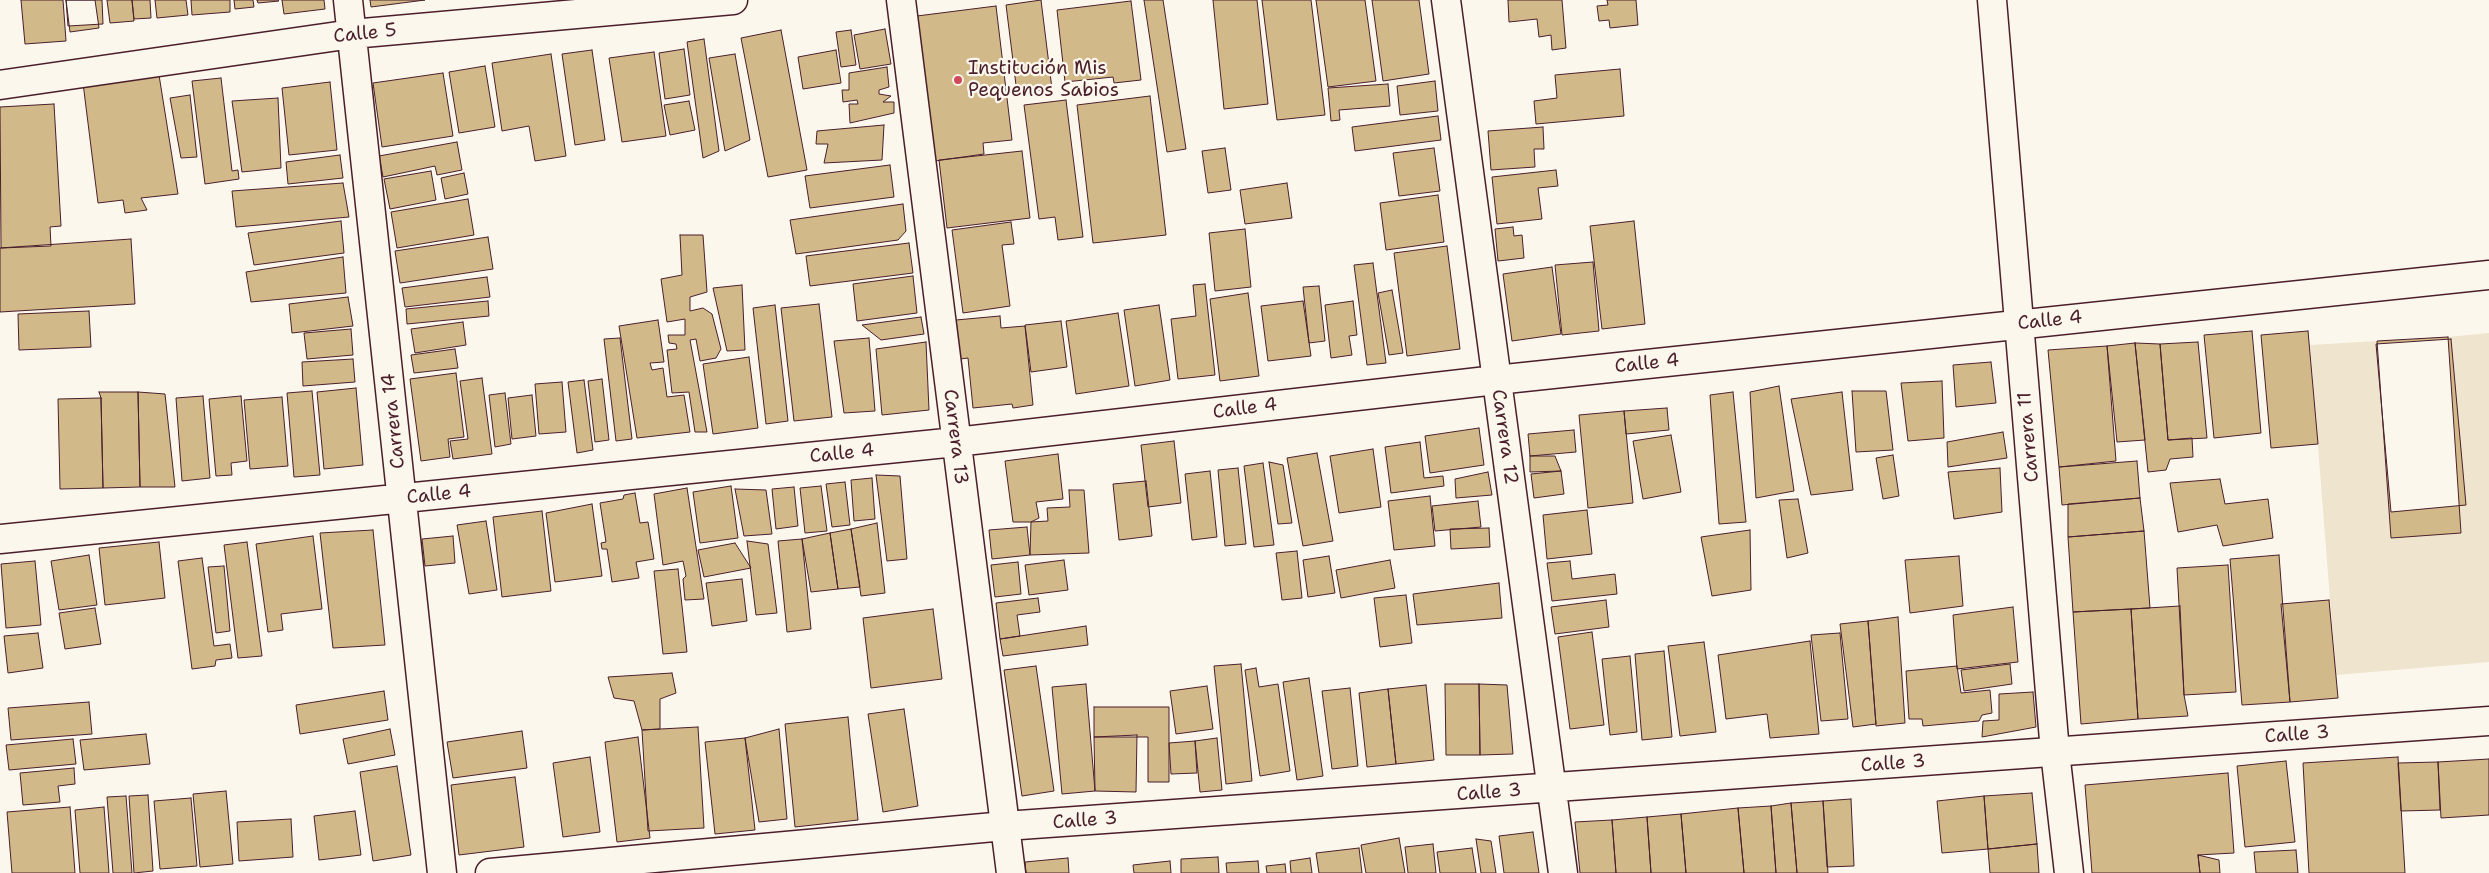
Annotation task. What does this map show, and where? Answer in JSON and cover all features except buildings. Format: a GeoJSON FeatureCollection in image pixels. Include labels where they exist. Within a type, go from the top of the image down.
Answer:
{"type":"FeatureCollection","features":[{"type":"Feature","properties":{"kind":"street","name":"Carrera 14"},"geometry":{"type":"LineString","coordinates":[[348,0],[442,873]]}},
{"type":"Feature","properties":{"kind":"street","name":"Calle 5"},"geometry":{"type":"LineString","coordinates":[[0,84],[352,34],[733,0]]}},
{"type":"Feature","properties":{"kind":"street","name":"Carrera 13"},"geometry":{"type":"LineString","coordinates":[[901,0],[1011,873]]}},
{"type":"Feature","properties":{"kind":"street","name":"Carrera 12"},"geometry":{"type":"LineString","coordinates":[[1446,0],[1563,873]]}},
{"type":"Feature","properties":{"kind":"street","name":"Carrera 11"},"geometry":{"type":"LineString","coordinates":[[1992,0],[2055,752],[2069,873]]}},
{"type":"Feature","properties":{"kind":"street","name":"Calle 4"},"geometry":{"type":"LineString","coordinates":[[0,539],[956,442],[1496,380],[2489,275]]}},
{"type":"Feature","properties":{"kind":"street","name":"Calle 3"},"geometry":{"type":"LineString","coordinates":[[490,873],[1006,826],[2489,720]]}},
{"type":"Feature","properties":{"kind":"shaded area"},"geometry":{"type":"Polygon","coordinates":[[[2489,333],[2489,662],[2336,675],[2310,345],[2377,341],[2391,538],[2461,533],[2448,337],[2489,333]]]}},
{"type":"Feature","properties":{"kind":"place","name":"Institución Mis Pequenos Sabios"},"geometry":{"type":"Point","coordinates":[958,80]}}]}
